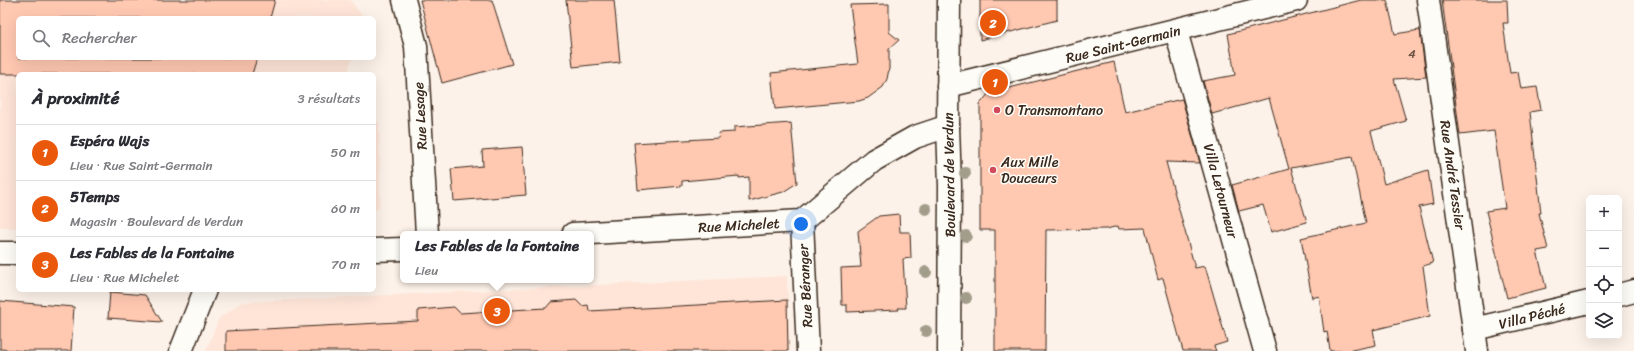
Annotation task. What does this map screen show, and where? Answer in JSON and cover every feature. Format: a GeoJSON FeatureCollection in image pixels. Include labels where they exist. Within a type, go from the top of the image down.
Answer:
{"type":"FeatureCollection","features":[{"type":"Feature","properties":{"kind":"street","name":"Rue Lesage"},"geometry":{"type":"LineString","coordinates":[[404,0],[416,46],[427,231]]}},
{"type":"Feature","properties":{"kind":"street","name":"Boulevard de Verdun"},"geometry":{"type":"LineString","coordinates":[[949,0],[949,351]]}},
{"type":"Feature","properties":{"kind":"street","name":"Rue Saint-Germain"},"geometry":{"type":"LineString","coordinates":[[948,86],[1176,31],[1296,0]]}},
{"type":"Feature","properties":{"kind":"street","name":"Rue André Tessier"},"geometry":{"type":"LineString","coordinates":[[1428,0],[1477,351]]}},
{"type":"Feature","properties":{"kind":"street","name":"Villa Letourneur"},"geometry":{"type":"LineString","coordinates":[[1176,31],[1265,351]]}},
{"type":"Feature","properties":{"kind":"street"},"geometry":{"type":"LineString","coordinates":[[802,221],[874,160],[916,137],[948,126]]}},
{"type":"Feature","properties":{"kind":"street","name":"Rue Michelet"},"geometry":{"type":"LineString","coordinates":[[594,233],[802,221]]}},
{"type":"Feature","properties":{"kind":"street","name":"Rue Béranger"},"geometry":{"type":"LineString","coordinates":[[802,221],[808,351]]}},
{"type":"Feature","properties":{"kind":"street"},"geometry":{"type":"LineString","coordinates":[[376,250],[400,249]]}},
{"type":"Feature","properties":{"kind":"street"},"geometry":{"type":"LineString","coordinates":[[0,253],[16,253]]}},
{"type":"Feature","properties":{"kind":"street"},"geometry":{"type":"LineString","coordinates":[[1622,294],[1634,291]]}},
{"type":"Feature","properties":{"kind":"street"},"geometry":{"type":"LineString","coordinates":[[181,351],[204,292]]}},
{"type":"Feature","properties":{"kind":"street","name":"Villa Péché"},"geometry":{"type":"LineString","coordinates":[[1474,329],[1586,303]]}},
{"type":"Feature","properties":{"kind":"shaded area"},"geometry":{"type":"Polygon","coordinates":[[[0,0],[350,0],[362,16],[16,16],[16,60],[351,60],[348,72],[16,72],[16,228],[0,228],[0,0]]]}},
{"type":"Feature","properties":{"kind":"shaded area"},"geometry":{"type":"Polygon","coordinates":[[[376,122],[379,122],[379,207],[376,209],[376,122]]]}},
{"type":"Feature","properties":{"kind":"shaded area"},"geometry":{"type":"Polygon","coordinates":[[[787,276],[790,351],[206,351],[219,318],[242,302],[787,276]]]}},
{"type":"Feature","properties":{"kind":"building"},"geometry":{"type":"Polygon","coordinates":[[[0,0],[275,0],[271,16],[16,16],[16,60],[256,60],[253,72],[16,72],[16,74],[0,74],[0,0]]]}},
{"type":"Feature","properties":{"kind":"building"},"geometry":{"type":"Polygon","coordinates":[[[420,0],[492,0],[512,64],[442,83],[420,0]]]}},
{"type":"Feature","properties":{"kind":"building"},"geometry":{"type":"Polygon","coordinates":[[[566,0],[614,0],[620,62],[573,67],[566,0]]]}},
{"type":"Feature","properties":{"kind":"building"},"geometry":{"type":"Polygon","coordinates":[[[980,0],[1057,0],[1057,20],[980,40],[980,0]]]}},
{"type":"Feature","properties":{"kind":"building"},"geometry":{"type":"Polygon","coordinates":[[[1361,0],[1387,0],[1395,34],[1420,30],[1426,77],[1394,79],[1406,121],[1371,131],[1384,184],[1428,170],[1433,204],[1419,207],[1433,263],[1423,266],[1430,316],[1373,330],[1376,345],[1347,351],[1330,351],[1327,331],[1324,332],[1319,296],[1312,298],[1301,238],[1366,223],[1352,157],[1291,168],[1307,222],[1271,232],[1263,205],[1239,211],[1232,185],[1289,169],[1269,98],[1212,114],[1203,81],[1235,75],[1228,34],[1361,0]]]}},
{"type":"Feature","properties":{"kind":"building"},"geometry":{"type":"Polygon","coordinates":[[[1442,0],[1507,0],[1508,23],[1503,23],[1510,73],[1518,72],[1521,89],[1537,87],[1541,110],[1530,112],[1541,213],[1539,213],[1548,249],[1537,251],[1546,288],[1507,298],[1486,211],[1505,208],[1494,131],[1460,135],[1442,0]]]}},
{"type":"Feature","properties":{"kind":"building"},"geometry":{"type":"Polygon","coordinates":[[[889,4],[889,32],[899,40],[889,49],[889,69],[887,79],[883,87],[868,98],[859,101],[775,109],[771,73],[858,64],[850,5],[889,4]]]}},
{"type":"Feature","properties":{"kind":"building"},"geometry":{"type":"Polygon","coordinates":[[[1114,62],[1125,112],[1182,99],[1200,163],[1166,162],[1195,268],[1205,266],[1227,342],[1214,346],[1216,351],[1183,351],[1163,278],[1158,280],[1145,228],[1119,229],[1118,226],[1107,229],[1046,230],[1045,351],[995,351],[995,230],[980,230],[980,104],[989,93],[1114,62]]]}},
{"type":"Feature","properties":{"kind":"building"},"geometry":{"type":"Polygon","coordinates":[[[791,123],[797,183],[783,192],[749,201],[749,177],[739,178],[739,176],[682,181],[682,186],[638,190],[634,143],[719,138],[718,133],[734,132],[734,127],[791,123]]]}},
{"type":"Feature","properties":{"kind":"building"},"geometry":{"type":"Polygon","coordinates":[[[522,147],[526,195],[454,201],[451,169],[483,166],[482,150],[522,147]]]}},
{"type":"Feature","properties":{"kind":"building"},"geometry":{"type":"Polygon","coordinates":[[[899,214],[900,232],[910,232],[911,258],[903,259],[906,308],[898,308],[899,310],[847,312],[847,305],[842,305],[841,268],[861,267],[858,231],[879,216],[899,214]]]}},
{"type":"Feature","properties":{"kind":"building"},"geometry":{"type":"Polygon","coordinates":[[[110,292],[145,295],[162,322],[108,318],[110,292]]]}},
{"type":"Feature","properties":{"kind":"building"},"geometry":{"type":"Polygon","coordinates":[[[576,300],[582,306],[588,305],[589,311],[787,300],[788,351],[226,351],[226,331],[418,321],[418,310],[454,307],[460,313],[546,308],[551,302],[576,300]]]}},
{"type":"Feature","properties":{"kind":"building"},"geometry":{"type":"Polygon","coordinates":[[[0,301],[74,307],[71,351],[25,351],[0,349],[0,301]]]}},
{"type":"Feature","properties":{"kind":"place","name":"5Temps"},"geometry":{"type":"Point","coordinates":[993,23]}},
{"type":"Feature","properties":{"kind":"place","name":"Espéra Wajs"},"geometry":{"type":"Point","coordinates":[995,82]}},
{"type":"Feature","properties":{"kind":"place","name":"O Transmontano"},"geometry":{"type":"Point","coordinates":[997,110]}},
{"type":"Feature","properties":{"kind":"place","name":"Aux Mille Douceurs"},"geometry":{"type":"Point","coordinates":[993,170]}},
{"type":"Feature","properties":{"kind":"place","name":"Les Fables de la Fontaine"},"geometry":{"type":"Point","coordinates":[497,311]}}]}
